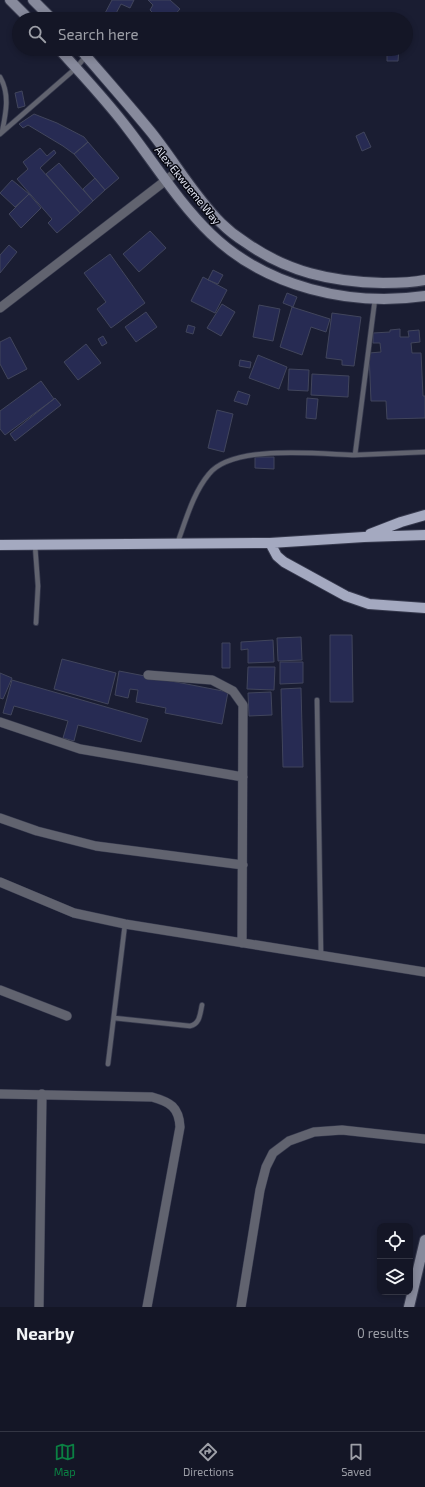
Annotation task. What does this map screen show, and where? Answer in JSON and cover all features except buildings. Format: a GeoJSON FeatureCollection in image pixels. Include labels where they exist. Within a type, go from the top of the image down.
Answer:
{"type":"FeatureCollection","features":[{"type":"Feature","properties":{"kind":"main road"},"geometry":{"type":"LineString","coordinates":[[364,537],[401,522],[425,515]]}},
{"type":"Feature","properties":{"kind":"main road"},"geometry":{"type":"LineString","coordinates":[[0,545],[270,543],[425,535]]}},
{"type":"Feature","properties":{"kind":"main road"},"geometry":{"type":"LineString","coordinates":[[270,543],[277,556],[284,562],[346,596],[369,604],[425,608]]}},
{"type":"Feature","properties":{"kind":"street"},"geometry":{"type":"LineString","coordinates":[[10,0],[22,12]]}},
{"type":"Feature","properties":{"kind":"street"},"geometry":{"type":"LineString","coordinates":[[33,0],[45,12]]}},
{"type":"Feature","properties":{"kind":"street","name":"Alex Ekwueme Way"},"geometry":{"type":"LineString","coordinates":[[65,56],[127,128],[186,205],[211,233],[230,250],[247,262],[291,283],[338,294],[375,299],[425,296]]}},
{"type":"Feature","properties":{"kind":"street","name":"Alex Ekwueme Way"},"geometry":{"type":"LineString","coordinates":[[86,56],[152,133],[178,171],[205,205],[222,224],[256,249],[277,261],[298,270],[347,281],[391,283],[425,280]]}},
{"type":"Feature","properties":{"kind":"street"},"geometry":{"type":"LineString","coordinates":[[0,308],[178,171]]}},
{"type":"Feature","properties":{"kind":"street"},"geometry":{"type":"LineString","coordinates":[[148,675],[212,680],[233,691],[243,705],[242,943]]}},
{"type":"Feature","properties":{"kind":"street"},"geometry":{"type":"LineString","coordinates":[[0,722],[80,749],[243,777]]}},
{"type":"Feature","properties":{"kind":"street"},"geometry":{"type":"LineString","coordinates":[[0,818],[96,846],[243,865]]}},
{"type":"Feature","properties":{"kind":"street"},"geometry":{"type":"LineString","coordinates":[[0,882],[74,912],[125,924],[425,972]]}},
{"type":"Feature","properties":{"kind":"street"},"geometry":{"type":"LineString","coordinates":[[0,990],[67,1016]]}},
{"type":"Feature","properties":{"kind":"street"},"geometry":{"type":"LineString","coordinates":[[0,1094],[152,1097],[164,1101],[174,1107],[180,1116],[180,1127],[146,1307]]}},
{"type":"Feature","properties":{"kind":"street"},"geometry":{"type":"LineString","coordinates":[[39,1307],[42,1094]]}},
{"type":"Feature","properties":{"kind":"street"},"geometry":{"type":"LineString","coordinates":[[240,1307],[260,1190],[266,1167],[273,1153],[289,1141],[314,1132],[342,1130],[425,1139]]}},
{"type":"Feature","properties":{"kind":"street"},"geometry":{"type":"LineString","coordinates":[[409,1307],[425,1240]]}},
{"type":"Feature","properties":{"kind":"lane"},"geometry":{"type":"LineString","coordinates":[[1,133],[76,68],[81,56]]}},
{"type":"Feature","properties":{"kind":"lane"},"geometry":{"type":"LineString","coordinates":[[0,77],[4,83],[7,96],[5,118],[1,133]]}},
{"type":"Feature","properties":{"kind":"lane"},"geometry":{"type":"LineString","coordinates":[[354,455],[375,299]]}},
{"type":"Feature","properties":{"kind":"lane"},"geometry":{"type":"LineString","coordinates":[[177,544],[191,504],[209,474],[219,465],[231,459],[280,452],[354,455],[425,452]]}},
{"type":"Feature","properties":{"kind":"lane"},"geometry":{"type":"LineString","coordinates":[[35,545],[38,586],[36,623]]}},
{"type":"Feature","properties":{"kind":"lane"},"geometry":{"type":"LineString","coordinates":[[318,700],[321,955]]}},
{"type":"Feature","properties":{"kind":"lane"},"geometry":{"type":"LineString","coordinates":[[108,1064],[125,924]]}},
{"type":"Feature","properties":{"kind":"lane"},"geometry":{"type":"LineString","coordinates":[[114,1018],[190,1026],[195,1025],[198,1021],[202,1005]]}}]}
